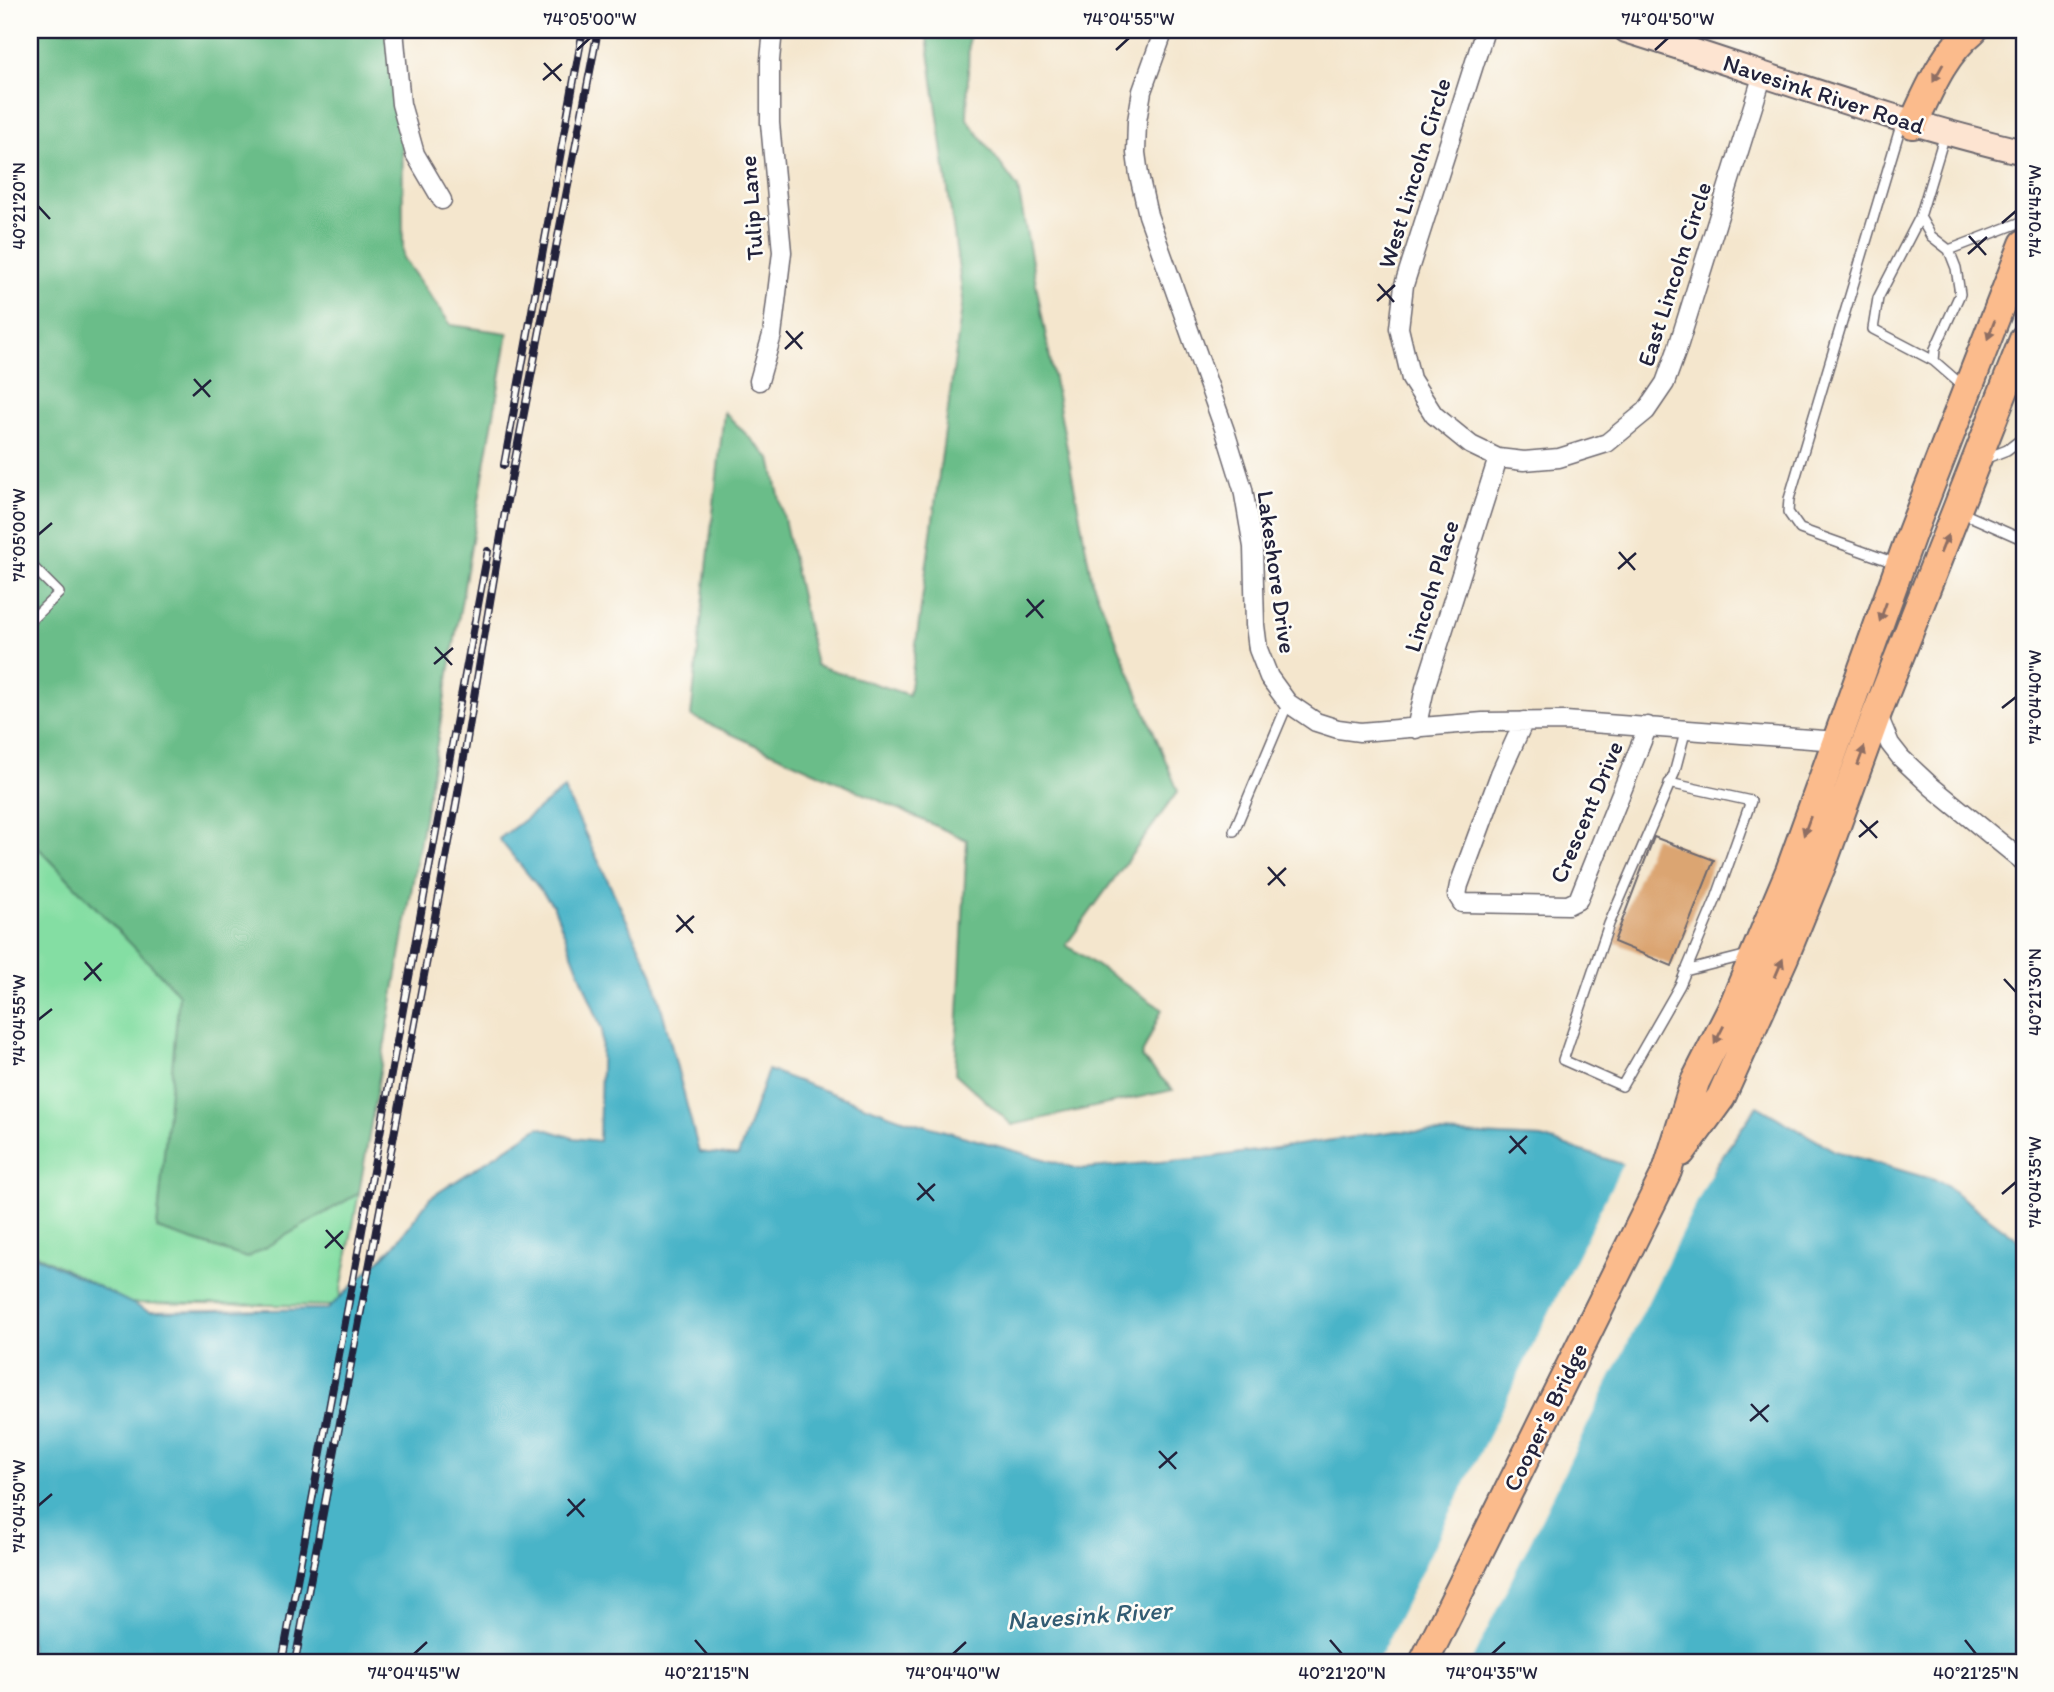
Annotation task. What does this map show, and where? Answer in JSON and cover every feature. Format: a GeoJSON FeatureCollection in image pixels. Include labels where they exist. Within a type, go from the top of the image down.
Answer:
{"type":"FeatureCollection","features":[{"type":"Feature","properties":{"kind":"highway"},"geometry":{"type":"LineString","coordinates":[[1908,122],[1947,58],[1960,40],[1973,30]]}},
{"type":"Feature","properties":{"kind":"highway"},"geometry":{"type":"LineString","coordinates":[[1667,1171],[1695,1082],[1732,1009],[1790,871],[1900,565],[2024,244]]}},
{"type":"Feature","properties":{"kind":"highway"},"geometry":{"type":"LineString","coordinates":[[1667,1171],[1721,1097],[1769,991],[1822,864],[1877,713],[2024,339]]}},
{"type":"Feature","properties":{"kind":"highway","name":"Cooper's Bridge"},"geometry":{"type":"LineString","coordinates":[[1424,1662],[1667,1171]]}},
{"type":"Feature","properties":{"kind":"main road","name":"Navesink River Road"},"geometry":{"type":"LineString","coordinates":[[1638,32],[1945,134],[2024,152]]}},
{"type":"Feature","properties":{"kind":"street"},"geometry":{"type":"LineString","coordinates":[[394,30],[401,104],[415,154],[442,200]]}},
{"type":"Feature","properties":{"kind":"street","name":"Tulip Lane"},"geometry":{"type":"LineString","coordinates":[[759,381],[772,335],[782,252],[770,123],[770,60],[774,30]]}},
{"type":"Feature","properties":{"kind":"street","name":"Lakeshore Drive"},"geometry":{"type":"LineString","coordinates":[[1164,30],[1143,91],[1137,121],[1136,153],[1139,175],[1148,215],[1243,489],[1253,547],[1258,649],[1269,677],[1288,704],[1316,722],[1360,733],[1566,720],[1836,741]]}},
{"type":"Feature","properties":{"kind":"street","name":"West Lincoln Circle"},"geometry":{"type":"LineString","coordinates":[[1485,30],[1404,285],[1399,328],[1411,379],[1434,415],[1471,445],[1498,458]]}},
{"type":"Feature","properties":{"kind":"street","name":"East Lincoln Circle"},"geometry":{"type":"LineString","coordinates":[[1498,458],[1524,461],[1559,458],[1607,443],[1646,411],[1665,383],[1677,350],[1763,74]]}},
{"type":"Feature","properties":{"kind":"street","name":"Lincoln Place"},"geometry":{"type":"LineString","coordinates":[[1416,729],[1425,688],[1498,458]]}},
{"type":"Feature","properties":{"kind":"street"},"geometry":{"type":"LineString","coordinates":[[1877,713],[1891,744],[1901,758],[1932,787],[2024,862]]}},
{"type":"Feature","properties":{"kind":"street","name":"Crescent Drive"},"geometry":{"type":"LineString","coordinates":[[1524,721],[1500,774],[1458,885],[1457,895],[1462,904],[1568,905],[1577,900],[1648,726]]}},
{"type":"Feature","properties":{"kind":"lane"},"geometry":{"type":"LineString","coordinates":[[1900,565],[1800,529],[1788,512],[1844,311],[1908,122]]}},
{"type":"Feature","properties":{"kind":"lane"},"geometry":{"type":"LineString","coordinates":[[1945,134],[1920,217],[1878,298],[1873,329],[1934,361],[1968,390]]}},
{"type":"Feature","properties":{"kind":"lane"},"geometry":{"type":"LineString","coordinates":[[1920,217],[1931,236],[1949,250],[1956,268],[1960,294],[1935,349],[1934,361]]}},
{"type":"Feature","properties":{"kind":"lane"},"geometry":{"type":"LineString","coordinates":[[1949,250],[2024,221]]}},
{"type":"Feature","properties":{"kind":"lane"},"geometry":{"type":"LineString","coordinates":[[1975,463],[2007,450],[2024,437]]}},
{"type":"Feature","properties":{"kind":"lane"},"geometry":{"type":"LineString","coordinates":[[1957,510],[2024,540]]}},
{"type":"Feature","properties":{"kind":"lane"},"geometry":{"type":"LineString","coordinates":[[30,564],[59,593],[30,621]]}},
{"type":"Feature","properties":{"kind":"lane"},"geometry":{"type":"LineString","coordinates":[[1234,831],[1288,704]]}},
{"type":"Feature","properties":{"kind":"lane"},"geometry":{"type":"LineString","coordinates":[[1670,783],[1751,801],[1716,899],[1685,971],[1622,1086],[1563,1060],[1609,924],[1670,783],[1686,729]]}},
{"type":"Feature","properties":{"kind":"lane"},"geometry":{"type":"LineString","coordinates":[[1685,971],[1757,953]]}},
{"type":"Feature","properties":{"kind":"green space"},"geometry":{"type":"Polygon","coordinates":[[[30,30],[402,30],[403,258],[451,325],[508,333],[359,1193],[247,1258],[157,1229],[179,994],[30,839],[30,30]]]}},
{"type":"Feature","properties":{"kind":"green space"},"geometry":{"type":"Polygon","coordinates":[[[926,30],[969,30],[967,119],[1018,188],[1092,581],[1178,791],[1066,945],[1162,1009],[1141,1057],[1173,1090],[1012,1125],[955,1073],[967,840],[691,716],[724,412],[771,459],[816,665],[909,695],[963,299],[926,30]]]}},
{"type":"Feature","properties":{"kind":"green space"},"geometry":{"type":"Polygon","coordinates":[[[30,839],[180,994],[157,1229],[247,1257],[359,1193],[338,1306],[129,1303],[30,1251],[30,839]]]}},
{"type":"Feature","properties":{"kind":"water","name":"Navesink River"},"geometry":{"type":"Polygon","coordinates":[[[564,789],[653,975],[699,1152],[738,1156],[768,1070],[899,1118],[1079,1169],[1205,1158],[1397,1131],[1542,1138],[1640,1170],[1707,1178],[1757,1106],[1835,1151],[1941,1182],[2024,1244],[2024,1662],[30,1662],[30,1253],[149,1312],[328,1309],[393,1247],[430,1198],[539,1127],[573,1138],[599,1141],[602,1030],[553,905],[499,839],[564,789]]]}},
{"type":"Feature","properties":{"kind":"pier"},"geometry":{"type":"Polygon","coordinates":[[[1722,1151],[1471,1662],[1377,1662],[1624,1161],[1641,1166],[1706,1174],[1722,1151]]]}},
{"type":"Feature","properties":{"kind":"building"},"geometry":{"type":"Polygon","coordinates":[[[1654,837],[1714,860],[1672,966],[1614,942],[1654,837]]]}},
{"type":"Feature","properties":{"kind":"railway"},"geometry":{"type":"LineString","coordinates":[[504,465],[583,30]]}},
{"type":"Feature","properties":{"kind":"railway"},"geometry":{"type":"LineString","coordinates":[[295,1662],[456,805],[506,506],[598,30]]}},
{"type":"Feature","properties":{"kind":"railway"},"geometry":{"type":"LineString","coordinates":[[282,1662],[488,551]]}}]}
